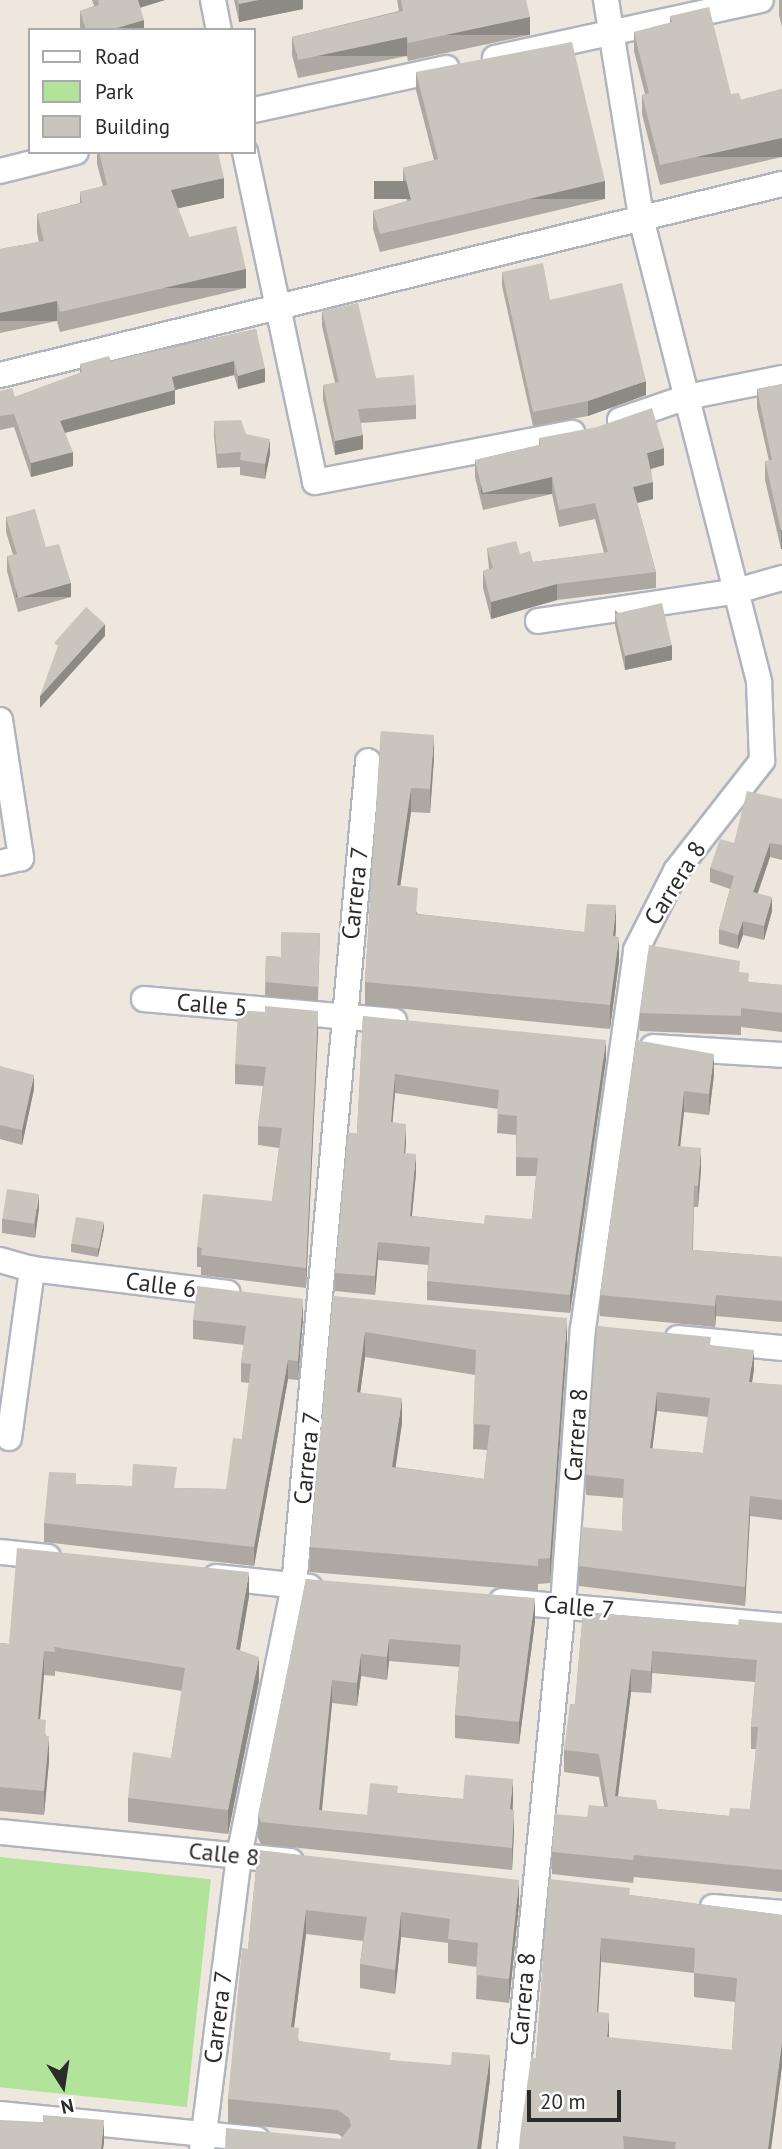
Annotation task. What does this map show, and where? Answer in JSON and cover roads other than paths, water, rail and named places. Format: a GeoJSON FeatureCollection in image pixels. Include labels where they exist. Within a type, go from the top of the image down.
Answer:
{"type":"FeatureCollection","features":[{"type":"Feature","properties":{"kind":"street"},"geometry":{"type":"LineString","coordinates":[[212,0],[219,28]]}},
{"type":"Feature","properties":{"kind":"street"},"geometry":{"type":"LineString","coordinates":[[606,0],[614,32],[642,222],[733,592],[759,682],[772,759]]}},
{"type":"Feature","properties":{"kind":"street"},"geometry":{"type":"LineString","coordinates":[[256,110],[761,0]]}},
{"type":"Feature","properties":{"kind":"street"},"geometry":{"type":"LineString","coordinates":[[0,171],[68,154]]}},
{"type":"Feature","properties":{"kind":"street"},"geometry":{"type":"LineString","coordinates":[[245,154],[315,482],[592,430],[687,397],[782,378]]}},
{"type":"Feature","properties":{"kind":"street"},"geometry":{"type":"LineString","coordinates":[[0,375],[278,306],[642,222],[712,198],[782,184]]}},
{"type":"Feature","properties":{"kind":"street"},"geometry":{"type":"LineString","coordinates":[[538,621],[733,592],[782,578]]}},
{"type":"Feature","properties":{"kind":"street"},"geometry":{"type":"LineString","coordinates":[[0,720],[21,858],[0,863]]}},
{"type":"Feature","properties":{"kind":"street","name":"Carrera 8"},"geometry":{"type":"LineString","coordinates":[[510,2149],[533,1889],[563,1605],[583,1329],[619,1045],[636,950],[676,871],[772,759]]}},
{"type":"Feature","properties":{"kind":"street","name":"Carrera 7"},"geometry":{"type":"LineString","coordinates":[[203,2141],[239,1856],[294,1586],[322,1305],[343,1016],[368,761]]}},
{"type":"Feature","properties":{"kind":"street","name":"Calle 5"},"geometry":{"type":"LineString","coordinates":[[144,999],[412,1023]]}},
{"type":"Feature","properties":{"kind":"street"},"geometry":{"type":"LineString","coordinates":[[592,1042],[782,1055]]}},
{"type":"Feature","properties":{"kind":"street","name":"Calle 6"},"geometry":{"type":"LineString","coordinates":[[0,1260],[32,1269],[253,1296]]}},
{"type":"Feature","properties":{"kind":"street"},"geometry":{"type":"LineString","coordinates":[[9,1438],[32,1269]]}},
{"type":"Feature","properties":{"kind":"street"},"geometry":{"type":"LineString","coordinates":[[295,1301],[350,1307]]}},
{"type":"Feature","properties":{"kind":"street"},"geometry":{"type":"LineString","coordinates":[[556,1326],[610,1332]]}},
{"type":"Feature","properties":{"kind":"street"},"geometry":{"type":"LineString","coordinates":[[650,1335],[782,1348]]}},
{"type":"Feature","properties":{"kind":"street"},"geometry":{"type":"LineString","coordinates":[[0,1553],[67,1559]]}},
{"type":"Feature","properties":{"kind":"street"},"geometry":{"type":"LineString","coordinates":[[187,1573],[334,1589]]}},
{"type":"Feature","properties":{"kind":"street","name":"Calle 7"},"geometry":{"type":"LineString","coordinates":[[482,1600],[782,1626]]}},
{"type":"Feature","properties":{"kind":"street","name":"Calle 8"},"geometry":{"type":"LineString","coordinates":[[0,1832],[319,1865]]}},
{"type":"Feature","properties":{"kind":"street"},"geometry":{"type":"LineString","coordinates":[[506,1886],[560,1892]]}},
{"type":"Feature","properties":{"kind":"street"},"geometry":{"type":"LineString","coordinates":[[685,1904],[782,1913]]}},
{"type":"Feature","properties":{"kind":"street"},"geometry":{"type":"LineString","coordinates":[[0,2114],[203,2141],[283,2142]]}}]}
